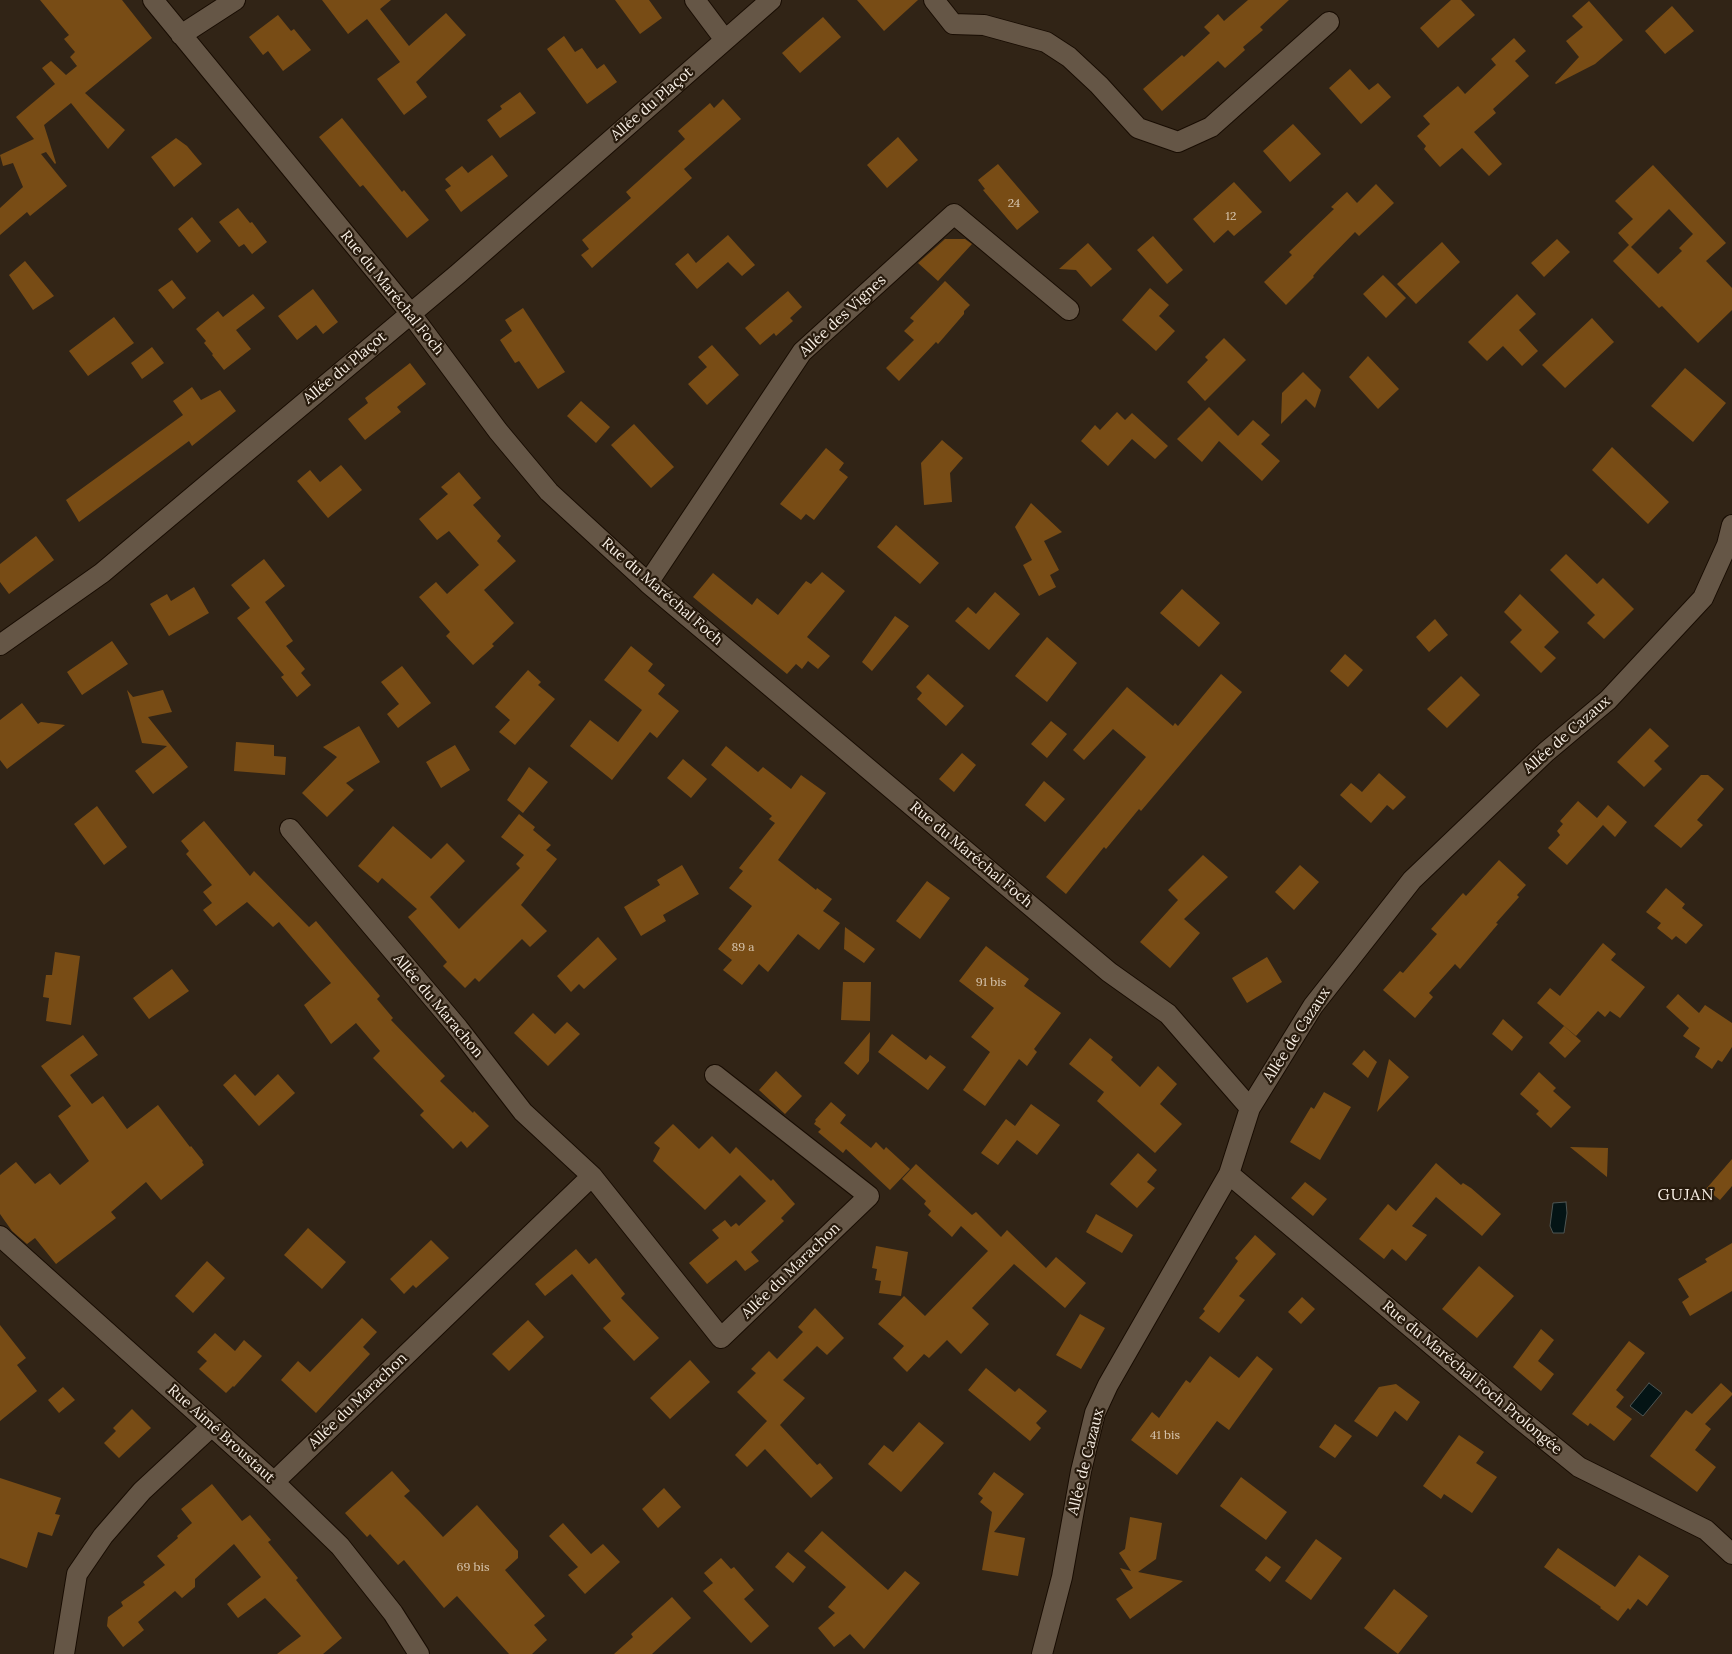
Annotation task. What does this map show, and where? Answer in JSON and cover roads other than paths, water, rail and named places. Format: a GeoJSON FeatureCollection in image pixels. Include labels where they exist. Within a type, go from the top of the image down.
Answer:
{"type":"FeatureCollection","features":[{"type":"Feature","properties":{"kind":"street","name":"Rue du Maréchal Foch"},"geometry":{"type":"LineString","coordinates":[[153,0],[411,314],[498,431],[549,492],[648,583],[1109,972],[1168,1014],[1250,1108]]}},
{"type":"Feature","properties":{"kind":"street"},"geometry":{"type":"LineString","coordinates":[[181,35],[235,0]]}},
{"type":"Feature","properties":{"kind":"street"},"geometry":{"type":"LineString","coordinates":[[695,0],[725,40]]}},
{"type":"Feature","properties":{"kind":"street","name":"Allée du Plaçot"},"geometry":{"type":"LineString","coordinates":[[0,645],[102,573],[458,274],[771,0]]}},
{"type":"Feature","properties":{"kind":"street"},"geometry":{"type":"LineString","coordinates":[[934,0],[953,24],[984,25],[1046,42],[1069,56],[1099,85],[1138,128],[1178,142],[1210,128],[1329,22]]}},
{"type":"Feature","properties":{"kind":"street","name":"Allée des Vignes"},"geometry":{"type":"LineString","coordinates":[[648,583],[802,352],[954,214],[1069,310]]}},
{"type":"Feature","properties":{"kind":"street","name":"Allée de Cazaux"},"geometry":{"type":"LineString","coordinates":[[1042,1654],[1062,1577],[1081,1471],[1095,1413],[1108,1385],[1229,1174],[1250,1108],[1313,1006],[1412,880],[1546,752],[1608,700],[1703,598],[1727,545],[1732,525]]}},
{"type":"Feature","properties":{"kind":"street","name":"Allée du Marachon"},"geometry":{"type":"LineString","coordinates":[[290,829],[458,1028],[523,1112],[592,1176],[721,1338],[869,1196],[715,1075]]}},
{"type":"Feature","properties":{"kind":"street","name":"Rue du Maréchal Foch Prolongée"},"geometry":{"type":"LineString","coordinates":[[1229,1174],[1514,1415],[1579,1467],[1706,1530],[1732,1554]]}},
{"type":"Feature","properties":{"kind":"street","name":"Allée du Marachon"},"geometry":{"type":"LineString","coordinates":[[274,1482],[592,1176]]}},
{"type":"Feature","properties":{"kind":"street","name":"Rue Aimé Broustaut"},"geometry":{"type":"LineString","coordinates":[[0,1236],[274,1482],[340,1546],[393,1613],[419,1654]]}},
{"type":"Feature","properties":{"kind":"street"},"geometry":{"type":"LineString","coordinates":[[64,1654],[77,1574],[103,1536],[142,1491],[212,1426]]}},
{"type":"Feature","properties":{"kind":"district","name":"GUJAN"},"geometry":{"type":"Point","coordinates":[1686,1195]}}]}
